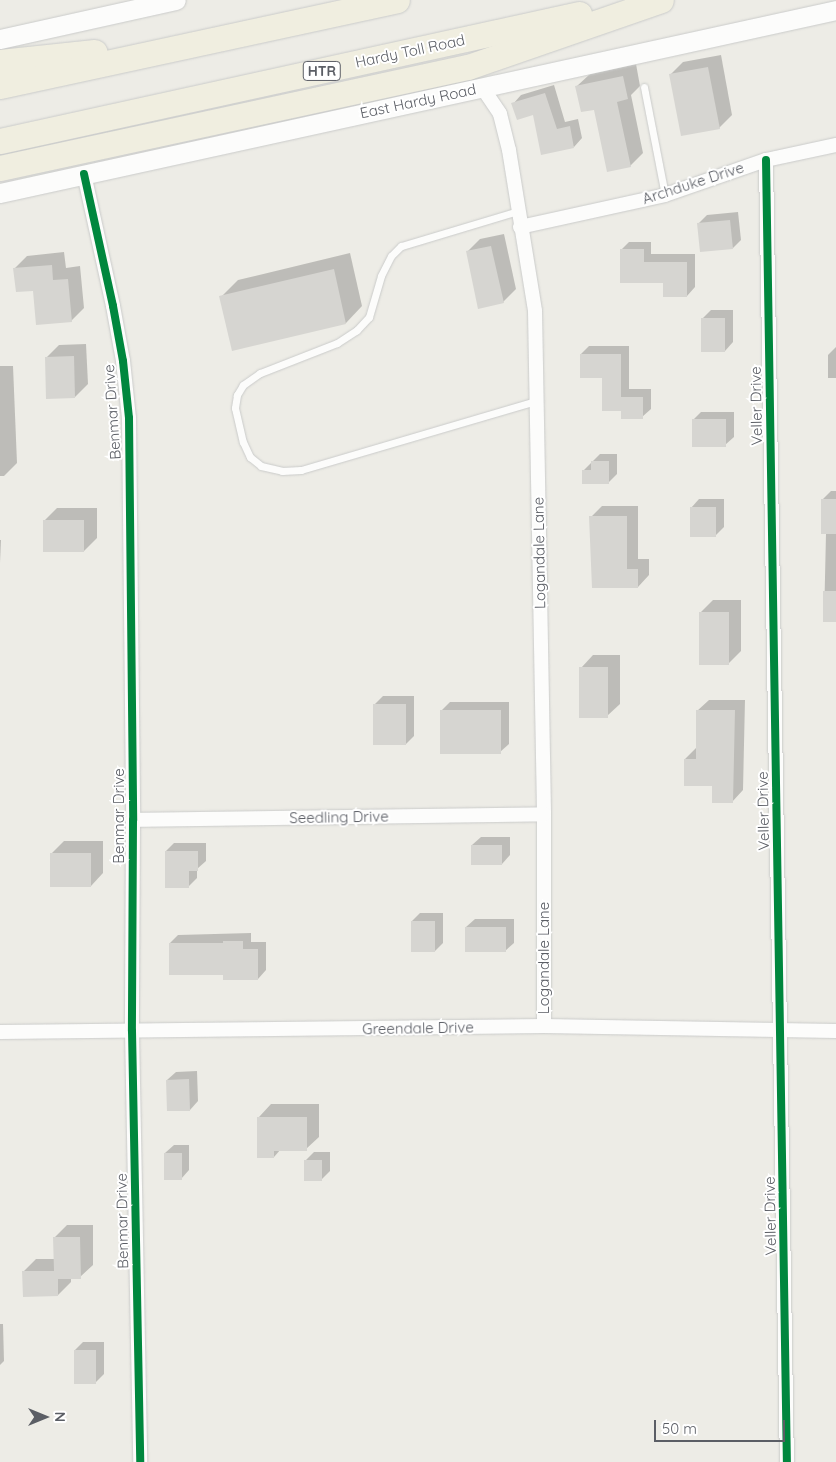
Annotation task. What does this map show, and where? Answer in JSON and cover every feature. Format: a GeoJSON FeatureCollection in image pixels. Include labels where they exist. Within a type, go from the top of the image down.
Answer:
{"type":"FeatureCollection","features":[{"type":"Feature","properties":{"kind":"highway"},"geometry":{"type":"LineString","coordinates":[[0,86],[397,0]]}},
{"type":"Feature","properties":{"kind":"highway","name":"Hardy Toll Road"},"geometry":{"type":"LineString","coordinates":[[0,141],[645,0]]}},
{"type":"Feature","properties":{"kind":"highway"},"geometry":{"type":"LineString","coordinates":[[0,168],[468,68],[661,0]]}},
{"type":"Feature","properties":{"kind":"highway"},"geometry":{"type":"LineString","coordinates":[[0,62],[201,42]]}},
{"type":"Feature","properties":{"kind":"main road"},"geometry":{"type":"LineString","coordinates":[[0,39],[176,0]]}},
{"type":"Feature","properties":{"kind":"main road","name":"East Hardy Road"},"geometry":{"type":"LineString","coordinates":[[0,193],[836,10]]}},
{"type":"Feature","properties":{"kind":"street","name":"Logandale Lane"},"geometry":{"type":"LineString","coordinates":[[482,88],[500,114],[509,150],[535,312],[544,814],[544,1026]]}},
{"type":"Feature","properties":{"kind":"street","name":"Archduke Drive"},"geometry":{"type":"LineString","coordinates":[[520,227],[664,195],[766,160],[836,145]]}},
{"type":"Feature","properties":{"kind":"street","name":"Veller Drive"},"geometry":{"type":"LineString","coordinates":[[766,160],[787,1462]]}},
{"type":"Feature","properties":{"kind":"street","name":"Benmar Drive"},"geometry":{"type":"LineString","coordinates":[[84,174],[113,306],[123,361],[129,418],[133,820],[132,1030],[140,1462]]}},
{"type":"Feature","properties":{"kind":"street","name":"Seedling Drive"},"geometry":{"type":"LineString","coordinates":[[133,820],[544,814]]}},
{"type":"Feature","properties":{"kind":"street","name":"Greendale Drive"},"geometry":{"type":"LineString","coordinates":[[0,1032],[544,1026],[836,1031]]}},
{"type":"Feature","properties":{"kind":"lane"},"geometry":{"type":"LineString","coordinates":[[644,88],[664,195]]}},
{"type":"Feature","properties":{"kind":"lane"},"geometry":{"type":"LineString","coordinates":[[518,211],[402,246],[391,256],[381,276],[377,296],[369,317],[357,330],[337,343],[260,373],[243,385],[237,395],[235,408],[243,442],[250,457],[261,466],[282,471],[300,470],[536,401]]}},
{"type":"Feature","properties":{"kind":"building"},"geometry":{"type":"Polygon","coordinates":[[[708,67],[720,129],[681,136],[669,74],[708,67]]]}},
{"type":"Feature","properties":{"kind":"building"},"geometry":{"type":"Polygon","coordinates":[[[623,76],[628,99],[617,102],[631,167],[607,172],[594,110],[581,112],[575,86],[623,76]]]}},
{"type":"Feature","properties":{"kind":"building"},"geometry":{"type":"Polygon","coordinates":[[[545,93],[557,129],[570,126],[574,148],[541,155],[533,115],[517,120],[511,103],[545,93]]]}},
{"type":"Feature","properties":{"kind":"building"},"geometry":{"type":"Polygon","coordinates":[[[730,220],[733,249],[700,252],[697,223],[730,220]]]}},
{"type":"Feature","properties":{"kind":"building"},"geometry":{"type":"Polygon","coordinates":[[[491,246],[504,303],[478,309],[466,251],[491,246]]]}},
{"type":"Feature","properties":{"kind":"building"},"geometry":{"type":"Polygon","coordinates":[[[620,249],[644,249],[644,262],[687,262],[687,297],[663,297],[663,283],[620,283],[620,249]]]}},
{"type":"Feature","properties":{"kind":"building"},"geometry":{"type":"Polygon","coordinates":[[[52,265],[53,280],[68,279],[72,322],[36,325],[33,291],[16,292],[13,268],[52,265]]]}},
{"type":"Feature","properties":{"kind":"building"},"geometry":{"type":"Polygon","coordinates":[[[334,269],[346,324],[232,351],[219,296],[334,269]]]}},
{"type":"Feature","properties":{"kind":"building"},"geometry":{"type":"Polygon","coordinates":[[[701,318],[725,318],[725,352],[701,352],[701,318]]]}},
{"type":"Feature","properties":{"kind":"building"},"geometry":{"type":"Polygon","coordinates":[[[580,354],[621,354],[621,397],[643,397],[643,419],[621,419],[621,411],[602,411],[602,378],[580,378],[580,354]]]}},
{"type":"Feature","properties":{"kind":"building"},"geometry":{"type":"Polygon","coordinates":[[[74,356],[75,398],[46,399],[45,357],[74,356]]]}},
{"type":"Feature","properties":{"kind":"building"},"geometry":{"type":"Polygon","coordinates":[[[692,419],[726,419],[726,447],[692,447],[692,419]]]}},
{"type":"Feature","properties":{"kind":"building"},"geometry":{"type":"Polygon","coordinates":[[[591,461],[609,461],[609,484],[582,484],[582,470],[591,470],[591,461]]]}},
{"type":"Feature","properties":{"kind":"building"},"geometry":{"type":"Polygon","coordinates":[[[821,499],[836,499],[836,534],[821,534],[821,499]]]}},
{"type":"Feature","properties":{"kind":"building"},"geometry":{"type":"Polygon","coordinates":[[[690,507],[716,507],[716,537],[690,537],[690,507]]]}},
{"type":"Feature","properties":{"kind":"building"},"geometry":{"type":"Polygon","coordinates":[[[589,516],[627,516],[627,569],[638,569],[638,588],[592,588],[589,516]]]}},
{"type":"Feature","properties":{"kind":"building"},"geometry":{"type":"Polygon","coordinates":[[[43,520],[84,520],[84,552],[43,552],[43,520]]]}},
{"type":"Feature","properties":{"kind":"building"},"geometry":{"type":"Polygon","coordinates":[[[823,591],[836,591],[836,622],[823,622],[823,591]]]}},
{"type":"Feature","properties":{"kind":"building"},"geometry":{"type":"Polygon","coordinates":[[[699,612],[729,612],[729,665],[699,665],[699,612]]]}},
{"type":"Feature","properties":{"kind":"building"},"geometry":{"type":"Polygon","coordinates":[[[579,667],[608,667],[608,718],[579,718],[579,667]]]}},
{"type":"Feature","properties":{"kind":"building"},"geometry":{"type":"Polygon","coordinates":[[[373,704],[406,704],[406,745],[373,745],[373,704]]]}},
{"type":"Feature","properties":{"kind":"building"},"geometry":{"type":"Polygon","coordinates":[[[440,710],[501,710],[501,754],[440,754],[440,710]]]}},
{"type":"Feature","properties":{"kind":"building"},"geometry":{"type":"Polygon","coordinates":[[[696,710],[735,710],[733,803],[712,803],[712,786],[684,786],[684,759],[696,759],[696,710]]]}},
{"type":"Feature","properties":{"kind":"building"},"geometry":{"type":"Polygon","coordinates":[[[471,845],[502,845],[502,865],[471,865],[471,845]]]}},
{"type":"Feature","properties":{"kind":"building"},"geometry":{"type":"Polygon","coordinates":[[[165,851],[198,851],[198,871],[189,871],[189,888],[165,888],[165,851]]]}},
{"type":"Feature","properties":{"kind":"building"},"geometry":{"type":"Polygon","coordinates":[[[50,853],[91,853],[91,887],[50,887],[50,853]]]}},
{"type":"Feature","properties":{"kind":"building"},"geometry":{"type":"Polygon","coordinates":[[[411,921],[435,921],[435,952],[411,952],[411,921]]]}},
{"type":"Feature","properties":{"kind":"building"},"geometry":{"type":"Polygon","coordinates":[[[465,927],[506,927],[506,952],[465,952],[465,927]]]}},
{"type":"Feature","properties":{"kind":"building"},"geometry":{"type":"Polygon","coordinates":[[[223,941],[243,941],[243,949],[258,949],[258,980],[223,980],[223,975],[169,975],[169,943],[223,943],[223,941]]]}},
{"type":"Feature","properties":{"kind":"building"},"geometry":{"type":"Polygon","coordinates":[[[189,1079],[190,1111],[167,1111],[166,1080],[189,1079]]]}},
{"type":"Feature","properties":{"kind":"building"},"geometry":{"type":"Polygon","coordinates":[[[257,1117],[307,1117],[307,1151],[274,1151],[274,1158],[257,1158],[257,1117]]]}},
{"type":"Feature","properties":{"kind":"building"},"geometry":{"type":"Polygon","coordinates":[[[164,1153],[182,1153],[182,1180],[164,1180],[164,1153]]]}},
{"type":"Feature","properties":{"kind":"building"},"geometry":{"type":"Polygon","coordinates":[[[304,1160],[322,1160],[322,1181],[304,1181],[304,1160]]]}},
{"type":"Feature","properties":{"kind":"building"},"geometry":{"type":"Polygon","coordinates":[[[53,1237],[80,1237],[81,1279],[58,1279],[58,1296],[23,1297],[22,1271],[54,1271],[53,1237]]]}},
{"type":"Feature","properties":{"kind":"building"},"geometry":{"type":"Polygon","coordinates":[[[74,1350],[96,1350],[96,1384],[74,1384],[74,1350]]]}},
{"type":"Feature","properties":{"kind":"cycle path"},"geometry":{"type":"LineString","coordinates":[[766,160],[787,1462]]}},
{"type":"Feature","properties":{"kind":"cycle path"},"geometry":{"type":"LineString","coordinates":[[84,174],[113,306],[123,361],[129,418],[133,820],[132,1031],[140,1462]]}}]}
